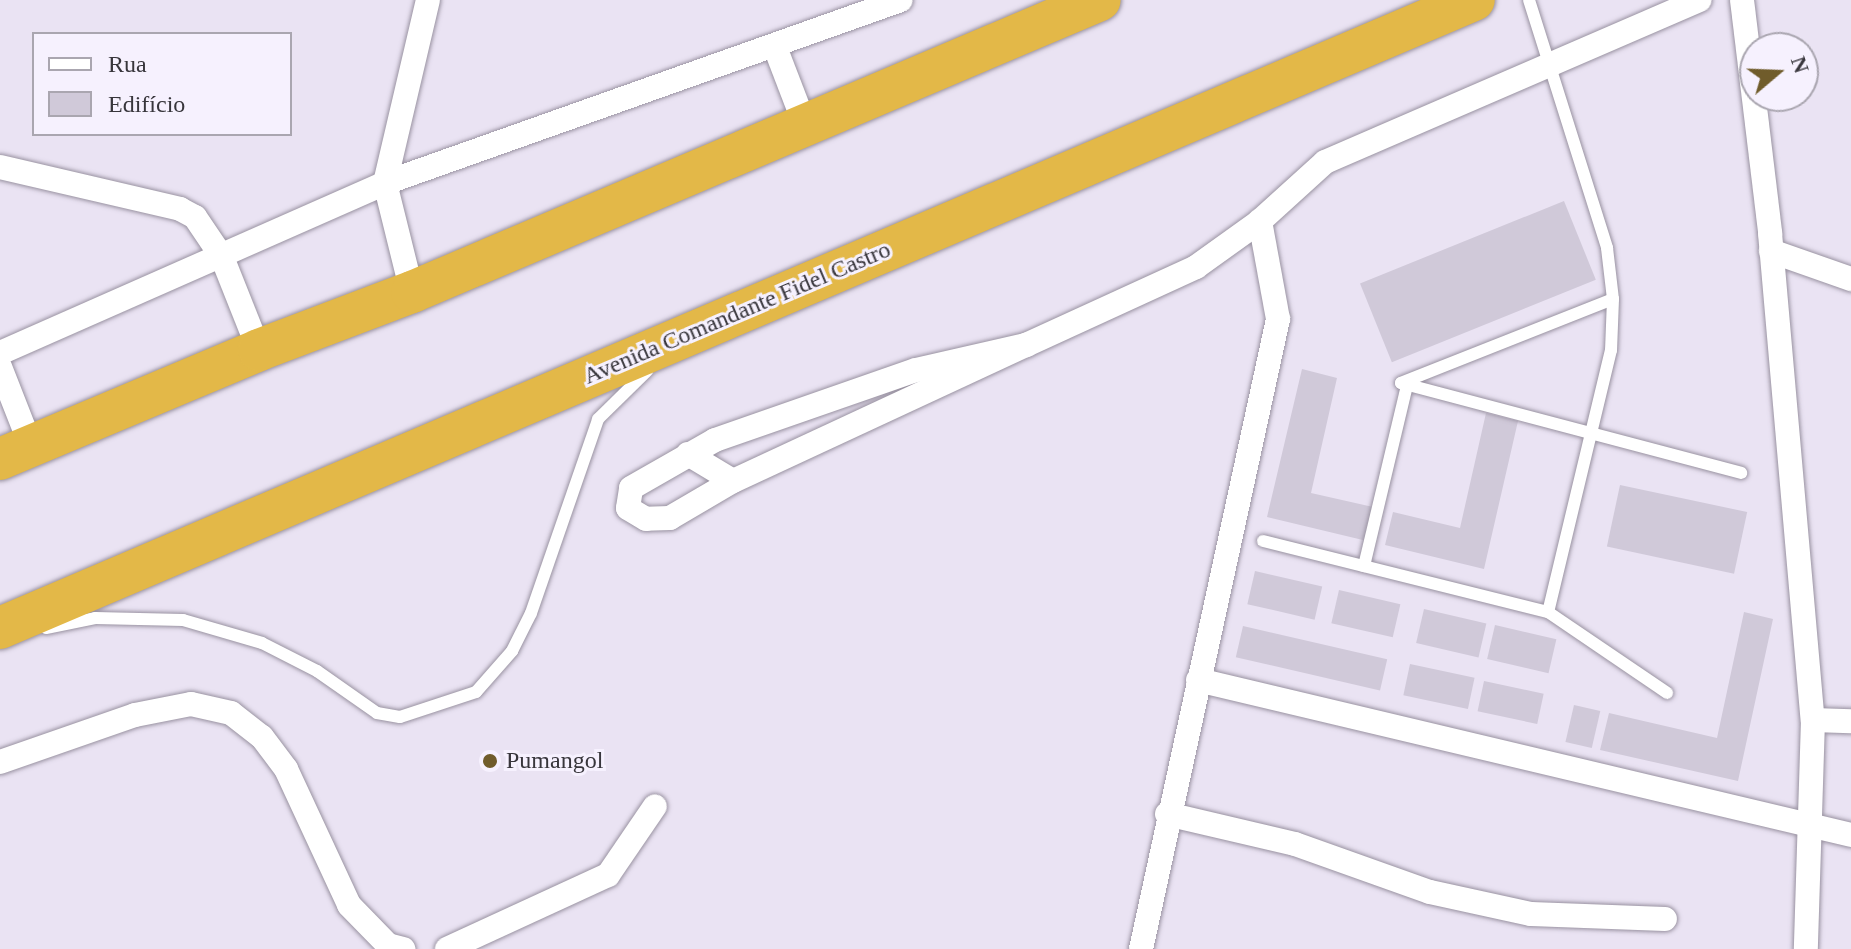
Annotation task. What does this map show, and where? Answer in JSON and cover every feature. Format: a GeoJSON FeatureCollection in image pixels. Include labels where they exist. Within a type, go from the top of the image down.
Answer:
{"type":"FeatureCollection","features":[{"type":"Feature","properties":{"kind":"highway"},"geometry":{"type":"LineString","coordinates":[[16,452],[259,350],[412,292],[1100,0]]}},
{"type":"Feature","properties":{"kind":"highway","name":"Avenida Comandante Fidel Castro"},"geometry":{"type":"LineString","coordinates":[[0,628],[1474,0]]}},
{"type":"Feature","properties":{"kind":"street"},"geometry":{"type":"LineString","coordinates":[[412,292],[385,183],[428,0]]}},
{"type":"Feature","properties":{"kind":"street"},"geometry":{"type":"LineString","coordinates":[[0,353],[385,183],[901,0]]}},
{"type":"Feature","properties":{"kind":"street"},"geometry":{"type":"LineString","coordinates":[[1026,345],[916,370],[688,454],[631,488],[628,508],[646,519],[670,518],[733,481],[1196,267],[1260,221],[1325,162],[1699,0]]}},
{"type":"Feature","properties":{"kind":"street"},"geometry":{"type":"LineString","coordinates":[[1742,0],[1771,251],[1813,720],[1813,826],[1806,949]]}},
{"type":"Feature","properties":{"kind":"street"},"geometry":{"type":"LineString","coordinates":[[775,47],[805,125]]}},
{"type":"Feature","properties":{"kind":"street"},"geometry":{"type":"LineString","coordinates":[[0,167],[180,209],[209,232],[259,350]]}},
{"type":"Feature","properties":{"kind":"street"},"geometry":{"type":"LineString","coordinates":[[1141,949],[1167,814],[1278,319],[1260,221]]}},
{"type":"Feature","properties":{"kind":"street"},"geometry":{"type":"LineString","coordinates":[[1771,251],[1851,279]]}},
{"type":"Feature","properties":{"kind":"street"},"geometry":{"type":"LineString","coordinates":[[0,367],[16,452]]}},
{"type":"Feature","properties":{"kind":"street"},"geometry":{"type":"LineString","coordinates":[[818,405],[863,421]]}},
{"type":"Feature","properties":{"kind":"street"},"geometry":{"type":"LineString","coordinates":[[688,454],[733,481]]}},
{"type":"Feature","properties":{"kind":"street"},"geometry":{"type":"LineString","coordinates":[[1198,680],[1851,835]]}},
{"type":"Feature","properties":{"kind":"street"},"geometry":{"type":"LineString","coordinates":[[0,762],[135,715],[191,704],[231,713],[262,737],[286,769],[349,905],[388,945],[403,949]]}},
{"type":"Feature","properties":{"kind":"street"},"geometry":{"type":"LineString","coordinates":[[1813,720],[1851,721]]}},
{"type":"Feature","properties":{"kind":"street"},"geometry":{"type":"LineString","coordinates":[[447,949],[608,875],[655,806]]}},
{"type":"Feature","properties":{"kind":"street"},"geometry":{"type":"LineString","coordinates":[[1167,814],[1295,844],[1430,892],[1531,914],[1665,919]]}},
{"type":"Feature","properties":{"kind":"lane"},"geometry":{"type":"LineString","coordinates":[[1529,0],[1607,248],[1613,299],[1611,350],[1548,612]]}},
{"type":"Feature","properties":{"kind":"lane"},"geometry":{"type":"LineString","coordinates":[[1613,299],[1401,383],[1741,473]]}},
{"type":"Feature","properties":{"kind":"lane"},"geometry":{"type":"LineString","coordinates":[[0,638],[95,618],[183,620],[262,643],[317,671],[377,713],[400,717],[476,692],[512,651],[531,613],[598,419],[691,332]]}},
{"type":"Feature","properties":{"kind":"lane"},"geometry":{"type":"LineString","coordinates":[[1364,566],[1407,385]]}},
{"type":"Feature","properties":{"kind":"lane"},"geometry":{"type":"LineString","coordinates":[[1263,541],[1548,612],[1667,693]]}},
{"type":"Feature","properties":{"kind":"building"},"geometry":{"type":"Polygon","coordinates":[[[1564,201],[1596,280],[1392,362],[1360,283],[1564,201]]]}},
{"type":"Feature","properties":{"kind":"building"},"geometry":{"type":"Polygon","coordinates":[[[1302,369],[1337,378],[1311,493],[1373,507],[1367,541],[1267,517],[1302,369]]]}},
{"type":"Feature","properties":{"kind":"building"},"geometry":{"type":"Polygon","coordinates":[[[1486,413],[1518,421],[1484,569],[1385,545],[1393,512],[1460,528],[1486,413]]]}},
{"type":"Feature","properties":{"kind":"building"},"geometry":{"type":"Polygon","coordinates":[[[1620,485],[1747,512],[1734,574],[1607,547],[1620,485]]]}},
{"type":"Feature","properties":{"kind":"building"},"geometry":{"type":"Polygon","coordinates":[[[1255,571],[1322,587],[1315,620],[1247,604],[1255,571]]]}},
{"type":"Feature","properties":{"kind":"building"},"geometry":{"type":"Polygon","coordinates":[[[1339,590],[1400,604],[1393,637],[1331,623],[1339,590]]]}},
{"type":"Feature","properties":{"kind":"building"},"geometry":{"type":"Polygon","coordinates":[[[1424,609],[1486,623],[1478,657],[1416,643],[1424,609]]]}},
{"type":"Feature","properties":{"kind":"building"},"geometry":{"type":"Polygon","coordinates":[[[1744,612],[1773,619],[1738,781],[1600,750],[1609,713],[1717,738],[1744,612]]]}},
{"type":"Feature","properties":{"kind":"building"},"geometry":{"type":"Polygon","coordinates":[[[1495,625],[1556,639],[1549,673],[1487,659],[1495,625]]]}},
{"type":"Feature","properties":{"kind":"building"},"geometry":{"type":"Polygon","coordinates":[[[1243,626],[1387,659],[1380,690],[1236,657],[1243,626]]]}},
{"type":"Feature","properties":{"kind":"building"},"geometry":{"type":"Polygon","coordinates":[[[1410,664],[1475,678],[1468,709],[1403,695],[1410,664]]]}},
{"type":"Feature","properties":{"kind":"building"},"geometry":{"type":"Polygon","coordinates":[[[1484,681],[1544,694],[1537,724],[1478,711],[1484,681]]]}},
{"type":"Feature","properties":{"kind":"building"},"geometry":{"type":"Polygon","coordinates":[[[1574,705],[1600,711],[1592,748],[1565,742],[1574,705]]]}},
{"type":"Feature","properties":{"kind":"place","name":"Pumangol"},"geometry":{"type":"Point","coordinates":[490,761]}}]}
